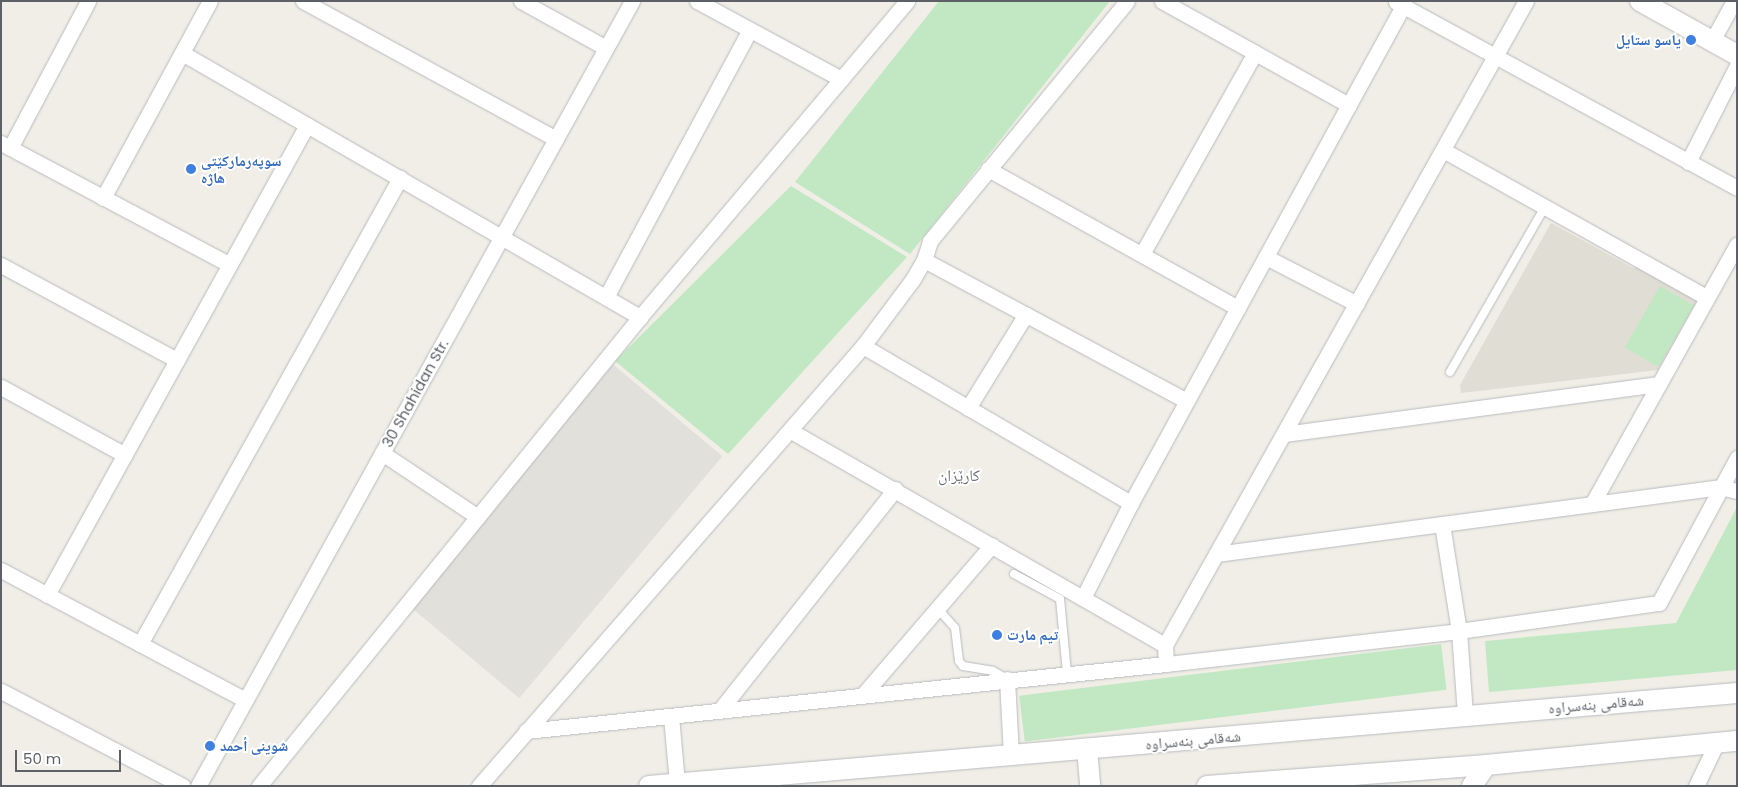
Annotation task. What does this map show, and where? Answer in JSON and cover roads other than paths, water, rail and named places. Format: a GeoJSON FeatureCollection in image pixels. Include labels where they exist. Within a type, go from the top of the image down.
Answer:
{"type":"FeatureCollection","features":[{"type":"Feature","properties":{"kind":"main road"},"geometry":{"type":"LineString","coordinates":[[1640,1],[1737,55]]}},
{"type":"Feature","properties":{"kind":"main road","name":"شەقامی بنەسراوە"},"geometry":{"type":"LineString","coordinates":[[649,786],[1737,693]]}},
{"type":"Feature","properties":{"kind":"main road"},"geometry":{"type":"LineString","coordinates":[[1207,786],[1486,765],[1727,741]]}},
{"type":"Feature","properties":{"kind":"main road"},"geometry":{"type":"LineString","coordinates":[[1087,749],[1090,786]]}},
{"type":"Feature","properties":{"kind":"main road"},"geometry":{"type":"LineString","coordinates":[[1472,786],[1486,765]]}},
{"type":"Feature","properties":{"kind":"main road"},"geometry":{"type":"LineString","coordinates":[[1393,771],[1405,775],[1416,786]]}},
{"type":"Feature","properties":{"kind":"street"},"geometry":{"type":"LineString","coordinates":[[88,1],[6,146],[230,266]]}},
{"type":"Feature","properties":{"kind":"street"},"geometry":{"type":"LineString","coordinates":[[103,198],[210,1]]}},
{"type":"Feature","properties":{"kind":"street"},"geometry":{"type":"LineString","coordinates":[[303,1],[556,139]]}},
{"type":"Feature","properties":{"kind":"street"},"geometry":{"type":"LineString","coordinates":[[521,1],[606,48]]}},
{"type":"Feature","properties":{"kind":"street","name":"30 Shahidan Str."},"geometry":{"type":"LineString","coordinates":[[198,786],[632,1]]}},
{"type":"Feature","properties":{"kind":"street"},"geometry":{"type":"LineString","coordinates":[[697,1],[841,79]]}},
{"type":"Feature","properties":{"kind":"street"},"geometry":{"type":"LineString","coordinates":[[260,786],[640,317],[907,1]]}},
{"type":"Feature","properties":{"kind":"street"},"geometry":{"type":"LineString","coordinates":[[479,786],[791,431],[863,346],[924,260],[930,241],[1127,1]]}},
{"type":"Feature","properties":{"kind":"street"},"geometry":{"type":"LineString","coordinates":[[1162,1],[1349,105]]}},
{"type":"Feature","properties":{"kind":"street"},"geometry":{"type":"LineString","coordinates":[[1166,664],[1165,645],[1526,1]]}},
{"type":"Feature","properties":{"kind":"street"},"geometry":{"type":"LineString","coordinates":[[1712,41],[1734,1]]}},
{"type":"Feature","properties":{"kind":"street"},"geometry":{"type":"LineString","coordinates":[[1084,598],[1131,503],[1349,105],[1398,4],[1494,58],[1737,188]]}},
{"type":"Feature","properties":{"kind":"street"},"geometry":{"type":"LineString","coordinates":[[606,297],[750,30]]}},
{"type":"Feature","properties":{"kind":"street"},"geometry":{"type":"LineString","coordinates":[[182,53],[640,317]]}},
{"type":"Feature","properties":{"kind":"street"},"geometry":{"type":"LineString","coordinates":[[1142,254],[1255,53]]}},
{"type":"Feature","properties":{"kind":"street"},"geometry":{"type":"LineString","coordinates":[[1688,162],[1737,66]]}},
{"type":"Feature","properties":{"kind":"street"},"geometry":{"type":"LineString","coordinates":[[47,595],[307,125]]}},
{"type":"Feature","properties":{"kind":"street"},"geometry":{"type":"LineString","coordinates":[[1443,150],[1706,298]]}},
{"type":"Feature","properties":{"kind":"street"},"geometry":{"type":"LineString","coordinates":[[988,169],[1238,308]]}},
{"type":"Feature","properties":{"kind":"street"},"geometry":{"type":"LineString","coordinates":[[140,644],[400,178]]}},
{"type":"Feature","properties":{"kind":"street"},"geometry":{"type":"LineString","coordinates":[[1592,504],[1737,245]]}},
{"type":"Feature","properties":{"kind":"street"},"geometry":{"type":"LineString","coordinates":[[1266,257],[1357,304]]}},
{"type":"Feature","properties":{"kind":"street"},"geometry":{"type":"LineString","coordinates":[[924,260],[1187,401]]}},
{"type":"Feature","properties":{"kind":"street"},"geometry":{"type":"LineString","coordinates":[[1,265],[177,360]]}},
{"type":"Feature","properties":{"kind":"street"},"geometry":{"type":"LineString","coordinates":[[968,408],[1026,314]]}},
{"type":"Feature","properties":{"kind":"street"},"geometry":{"type":"LineString","coordinates":[[863,346],[1131,503]]}},
{"type":"Feature","properties":{"kind":"street"},"geometry":{"type":"LineString","coordinates":[[1284,434],[1659,384]]}},
{"type":"Feature","properties":{"kind":"street"},"geometry":{"type":"LineString","coordinates":[[1,386],[125,455]]}},
{"type":"Feature","properties":{"kind":"street"},"geometry":{"type":"LineString","coordinates":[[791,431],[1165,645]]}},
{"type":"Feature","properties":{"kind":"street"},"geometry":{"type":"LineString","coordinates":[[382,453],[478,517]]}},
{"type":"Feature","properties":{"kind":"street"},"geometry":{"type":"LineString","coordinates":[[526,731],[1007,679],[1166,664],[1459,631],[1659,603],[1697,536],[1720,487],[1737,458]]}},
{"type":"Feature","properties":{"kind":"street"},"geometry":{"type":"LineString","coordinates":[[1216,554],[1720,487],[1737,491]]}},
{"type":"Feature","properties":{"kind":"street"},"geometry":{"type":"LineString","coordinates":[[720,710],[895,489]]}},
{"type":"Feature","properties":{"kind":"street"},"geometry":{"type":"LineString","coordinates":[[1442,524],[1459,631],[1465,715]]}},
{"type":"Feature","properties":{"kind":"street"},"geometry":{"type":"LineString","coordinates":[[862,696],[992,545]]}},
{"type":"Feature","properties":{"kind":"street"},"geometry":{"type":"LineString","coordinates":[[1,570],[245,700]]}},
{"type":"Feature","properties":{"kind":"street"},"geometry":{"type":"LineString","coordinates":[[1007,679],[1011,756]]}},
{"type":"Feature","properties":{"kind":"street"},"geometry":{"type":"LineString","coordinates":[[1,691],[183,786]]}},
{"type":"Feature","properties":{"kind":"street"},"geometry":{"type":"LineString","coordinates":[[671,716],[677,783]]}},
{"type":"Feature","properties":{"kind":"street"},"geometry":{"type":"LineString","coordinates":[[1696,786],[1727,741]]}},
{"type":"Feature","properties":{"kind":"lane"},"geometry":{"type":"LineString","coordinates":[[1450,372],[1545,207]]}},
{"type":"Feature","properties":{"kind":"lane"},"geometry":{"type":"LineString","coordinates":[[1014,574],[1060,598],[1066,673]]}},
{"type":"Feature","properties":{"kind":"lane"},"geometry":{"type":"LineString","coordinates":[[938,609],[955,628],[959,661],[963,666],[1000,673],[1007,679]]}},
{"type":"Feature","properties":{"kind":"place","name":"ياسو ستايل"},"geometry":{"type":"Point","coordinates":[1691,40]}},
{"type":"Feature","properties":{"kind":"place","name":"سوپەرمارکێتی هاژە"},"geometry":{"type":"Point","coordinates":[191,169]}},
{"type":"Feature","properties":{"kind":"place","name":"تيم مارت"},"geometry":{"type":"Point","coordinates":[997,635]}},
{"type":"Feature","properties":{"kind":"place","name":"شوینی أحمد"},"geometry":{"type":"Point","coordinates":[210,746]}},
{"type":"Feature","properties":{"kind":"district","name":"کارێزان"},"geometry":{"type":"Point","coordinates":[959,476]}}]}
